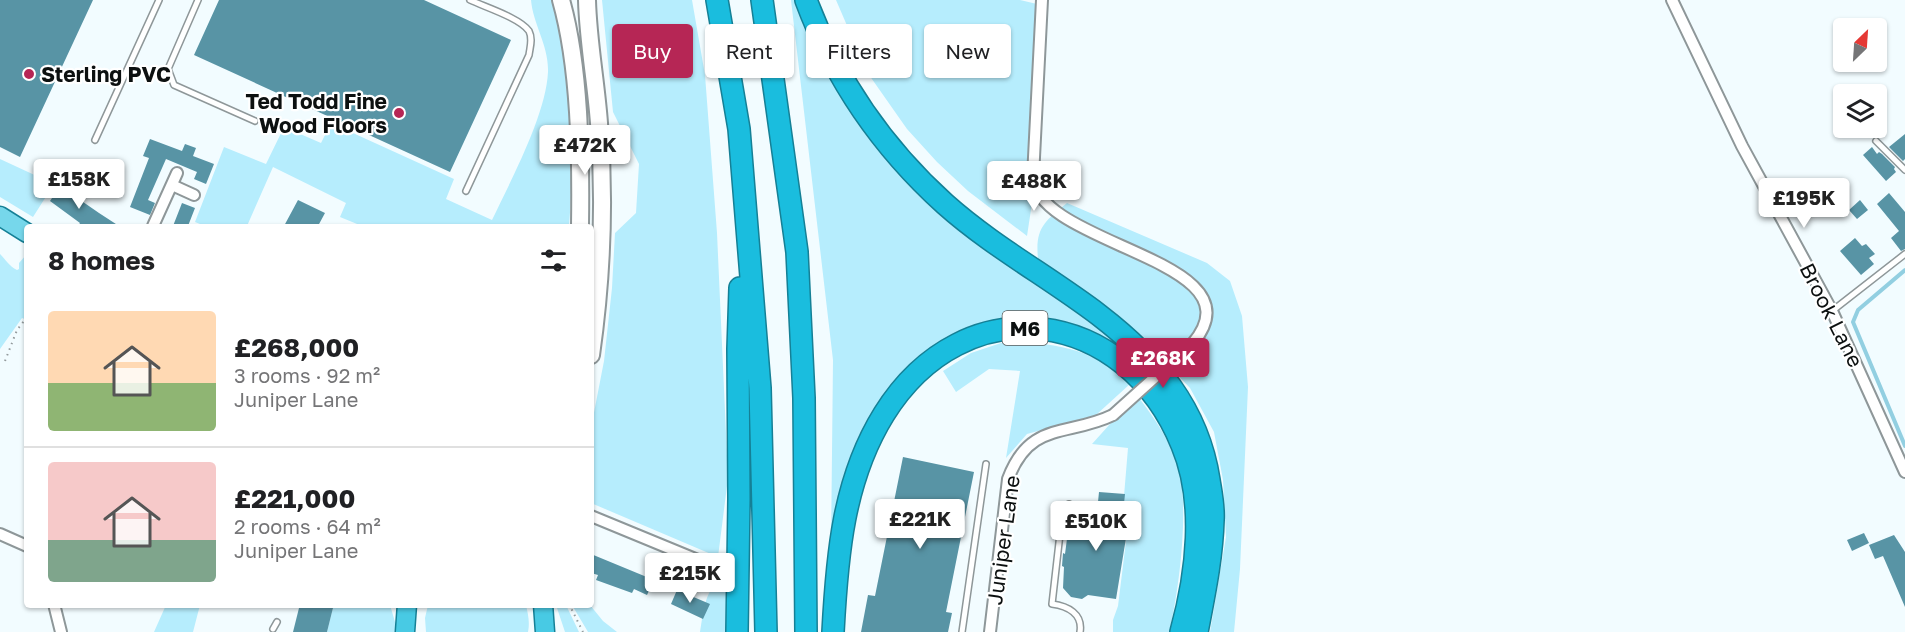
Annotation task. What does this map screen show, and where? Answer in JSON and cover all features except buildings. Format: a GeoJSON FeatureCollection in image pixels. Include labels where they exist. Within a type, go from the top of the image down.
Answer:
{"type":"FeatureCollection","features":[{"type":"Feature","properties":{"kind":"highway"},"geometry":{"type":"LineString","coordinates":[[717,0],[739,129],[760,388],[766,632]]}},
{"type":"Feature","properties":{"kind":"highway"},"geometry":{"type":"LineString","coordinates":[[762,0],[797,252],[804,398],[806,632]]}},
{"type":"Feature","properties":{"kind":"highway","name":"M6"},"geometry":{"type":"LineString","coordinates":[[806,0],[817,29],[843,79],[874,126],[914,173],[945,204],[1025,265],[1100,316],[1162,372],[1179,397],[1196,428],[1203,448],[1214,519],[1197,632]]}},
{"type":"Feature","properties":{"kind":"highway"},"geometry":{"type":"LineString","coordinates":[[737,632],[738,349],[744,195]]}},
{"type":"Feature","properties":{"kind":"highway","name":"M6"},"geometry":{"type":"LineString","coordinates":[[833,632],[842,529],[849,495],[859,465],[884,414],[908,383],[923,368],[945,352],[984,334],[1024,328],[1050,329],[1076,336],[1112,354],[1148,385],[1171,420],[1189,466],[1196,508],[1194,566],[1190,596],[1181,632]]}},
{"type":"Feature","properties":{"kind":"highway"},"geometry":{"type":"LineString","coordinates":[[405,629],[407,608]]}},
{"type":"Feature","properties":{"kind":"main road"},"geometry":{"type":"LineString","coordinates":[[561,0],[576,95],[580,158],[580,224]]}},
{"type":"Feature","properties":{"kind":"main road"},"geometry":{"type":"LineString","coordinates":[[587,0],[599,122],[602,182],[600,264],[594,325]]}},
{"type":"Feature","properties":{"kind":"main road"},"geometry":{"type":"LineString","coordinates":[[0,216],[24,231]]}},
{"type":"Feature","properties":{"kind":"main road"},"geometry":{"type":"LineString","coordinates":[[401,608],[405,629]]}},
{"type":"Feature","properties":{"kind":"street","name":"Juniper Lane"},"geometry":{"type":"LineString","coordinates":[[990,632],[1008,479],[1023,450],[1051,432],[1101,421],[1113,415],[1193,343],[1204,327],[1207,310],[1204,301],[1192,284],[1183,276],[1068,220],[1049,206],[1036,192],[1033,177],[1042,0]]}},
{"type":"Feature","properties":{"kind":"street","name":"Brook Lane"},"geometry":{"type":"LineString","coordinates":[[1672,0],[1742,146],[1832,311],[1905,472]]}},
{"type":"Feature","properties":{"kind":"street"},"geometry":{"type":"LineString","coordinates":[[154,224],[177,173]]}},
{"type":"Feature","properties":{"kind":"street"},"geometry":{"type":"LineString","coordinates":[[172,185],[194,195]]}},
{"type":"Feature","properties":{"kind":"street"},"geometry":{"type":"LineString","coordinates":[[594,517],[710,565]]}},
{"type":"Feature","properties":{"kind":"street"},"geometry":{"type":"LineString","coordinates":[[0,534],[24,545]]}},
{"type":"Feature","properties":{"kind":"street"},"geometry":{"type":"LineString","coordinates":[[55,608],[61,632]]}},
{"type":"Feature","properties":{"kind":"lane"},"geometry":{"type":"LineString","coordinates":[[95,141],[159,0]]}},
{"type":"Feature","properties":{"kind":"lane"},"geometry":{"type":"LineString","coordinates":[[198,0],[168,69],[174,85],[255,121]]}},
{"type":"Feature","properties":{"kind":"lane"},"geometry":{"type":"LineString","coordinates":[[466,191],[529,55],[532,40],[529,32],[520,23],[470,0]]}},
{"type":"Feature","properties":{"kind":"lane"},"geometry":{"type":"LineString","coordinates":[[1876,141],[1905,170]]}},
{"type":"Feature","properties":{"kind":"lane"},"geometry":{"type":"LineString","coordinates":[[1832,311],[1905,254]]}},
{"type":"Feature","properties":{"kind":"lane"},"geometry":{"type":"LineString","coordinates":[[962,632],[986,464]]}},
{"type":"Feature","properties":{"kind":"lane"},"geometry":{"type":"LineString","coordinates":[[1069,504],[1066,517],[1060,525],[1052,603],[1075,612],[1080,622],[1080,632]]}},
{"type":"Feature","properties":{"kind":"lane"},"geometry":{"type":"LineString","coordinates":[[273,629],[277,622]]}},
{"type":"Feature","properties":{"kind":"path"},"geometry":{"type":"LineString","coordinates":[[5,362],[17,330],[24,321]]}},
{"type":"Feature","properties":{"kind":"path"},"geometry":{"type":"LineString","coordinates":[[570,608],[583,632]]}},
{"type":"Feature","properties":{"kind":"shaded area"},"geometry":{"type":"Polygon","coordinates":[[[531,0],[551,0],[557,16],[568,90],[571,136],[569,224],[357,224],[340,217],[346,203],[273,167],[248,224],[200,224],[195,222],[224,147],[266,164],[284,127],[321,143],[331,123],[454,179],[446,199],[492,220],[518,167],[546,89],[548,62],[531,0]]]}},
{"type":"Feature","properties":{"kind":"shaded area"},"geometry":{"type":"Polygon","coordinates":[[[602,0],[692,0],[705,75],[717,233],[728,478],[718,557],[594,504],[594,413],[604,361],[615,233],[636,213],[639,164],[613,112],[602,0]]]}},
{"type":"Feature","properties":{"kind":"shaded area"},"geometry":{"type":"Polygon","coordinates":[[[791,0],[797,0],[809,24],[806,24],[806,78],[837,78],[857,117],[1043,288],[1101,329],[1131,360],[1091,334],[1065,324],[1027,320],[893,387],[831,546],[833,360],[791,0]]]}},
{"type":"Feature","properties":{"kind":"shaded area"},"geometry":{"type":"Polygon","coordinates":[[[836,0],[1020,0],[1037,4],[1032,203],[1027,236],[968,191],[937,162],[907,129],[871,78],[912,78],[912,24],[846,24],[836,0]]]}},
{"type":"Feature","properties":{"kind":"shaded area"},"geometry":{"type":"Polygon","coordinates":[[[0,159],[54,184],[33,217],[0,197],[0,159]]]}},
{"type":"Feature","properties":{"kind":"shaded area"},"geometry":{"type":"Polygon","coordinates":[[[1067,203],[1207,263],[1230,281],[1242,316],[1248,387],[1240,569],[1234,632],[1210,632],[1226,537],[1223,480],[1214,432],[1190,388],[1135,331],[1038,259],[1038,240],[1043,226],[1067,203]]]}},
{"type":"Feature","properties":{"kind":"shaded area"},"geometry":{"type":"Polygon","coordinates":[[[0,254],[17,270],[24,257],[24,319],[22,318],[0,349],[0,254]]]}},
{"type":"Feature","properties":{"kind":"shaded area"},"geometry":{"type":"Polygon","coordinates":[[[1007,341],[1057,346],[1088,355],[1103,362],[1130,384],[1096,415],[1027,434],[1006,458],[1020,371],[989,369],[956,392],[943,371],[971,353],[1007,341]]]}},
{"type":"Feature","properties":{"kind":"shaded area"},"geometry":{"type":"Polygon","coordinates":[[[1139,398],[1167,439],[1178,466],[1181,482],[1182,549],[1169,632],[1113,632],[1127,533],[1121,532],[1128,448],[1092,444],[1139,398]]]}},
{"type":"Feature","properties":{"kind":"shaded area"},"geometry":{"type":"Polygon","coordinates":[[[719,582],[728,592],[727,632],[700,632],[707,598],[719,582]]]}},
{"type":"Feature","properties":{"kind":"shaded area"},"geometry":{"type":"Polygon","coordinates":[[[165,608],[199,608],[193,632],[154,632],[165,608]]]}},
{"type":"Feature","properties":{"kind":"shaded area"},"geometry":{"type":"Polygon","coordinates":[[[333,608],[391,608],[398,632],[327,632],[333,608]]]}},
{"type":"Feature","properties":{"kind":"shaded area"},"geometry":{"type":"Polygon","coordinates":[[[427,608],[527,608],[529,621],[528,632],[426,632],[427,608]]]}},
{"type":"Feature","properties":{"kind":"shaded area"},"geometry":{"type":"Polygon","coordinates":[[[557,608],[567,608],[579,632],[565,632],[557,608]]]}},
{"type":"Feature","properties":{"kind":"shaded area"},"geometry":{"type":"Polygon","coordinates":[[[574,608],[592,608],[603,621],[617,632],[588,632],[574,608]]]}},
{"type":"Feature","properties":{"kind":"waterway"},"geometry":{"type":"LineString","coordinates":[[1905,270],[1858,310],[1853,322],[1905,446]]}},
{"type":"Feature","properties":{"kind":"place","name":"Sterling PVC"},"geometry":{"type":"Point","coordinates":[29,74]}},
{"type":"Feature","properties":{"kind":"place","name":"Ted Todd Fine Wood Floors"},"geometry":{"type":"Point","coordinates":[399,113]}}]}
